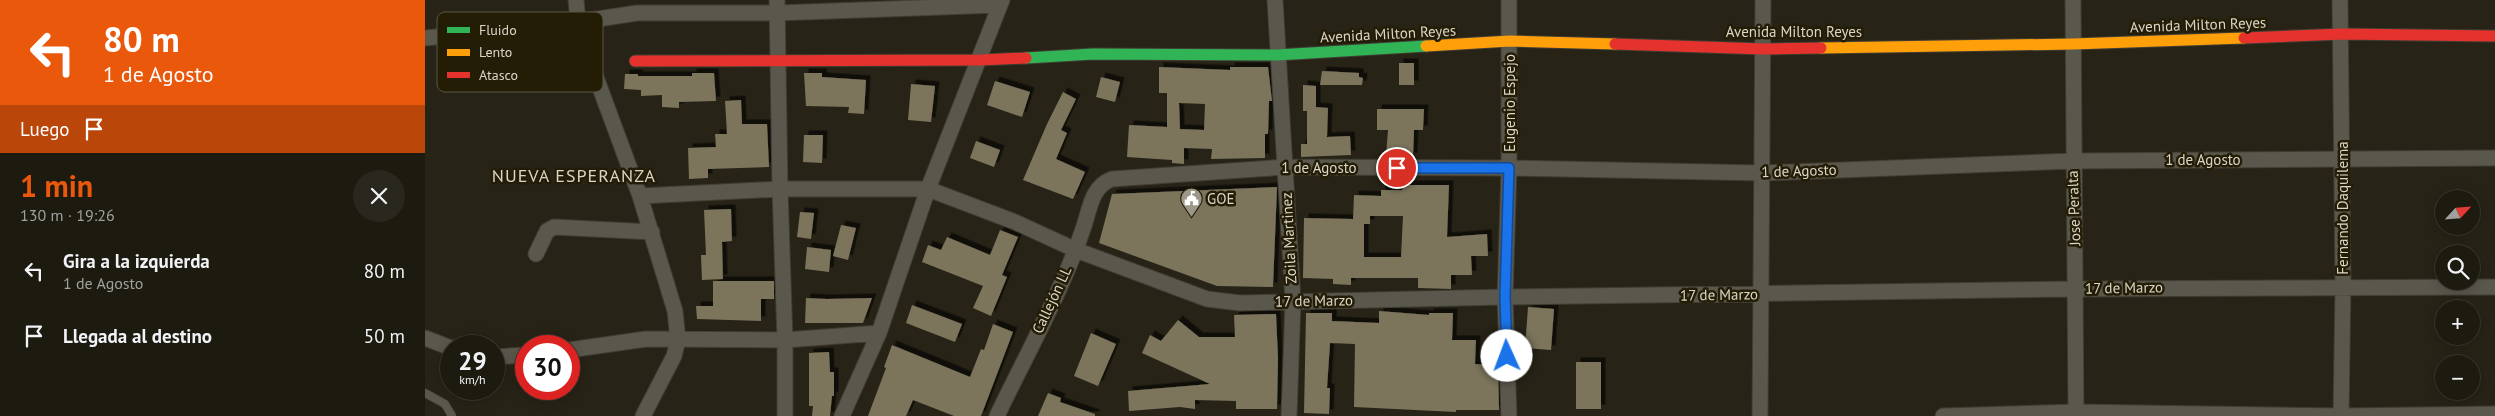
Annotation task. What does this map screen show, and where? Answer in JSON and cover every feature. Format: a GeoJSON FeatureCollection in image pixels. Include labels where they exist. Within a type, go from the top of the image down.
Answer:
{"type":"FeatureCollection","features":[{"type":"Feature","properties":{"kind":"street","name":"Zoila Martinez"},"geometry":{"type":"LineString","coordinates":[[1275,0],[1293,301],[1289,416]]}},
{"type":"Feature","properties":{"kind":"street","name":"Eugenio Espejo"},"geometry":{"type":"LineString","coordinates":[[1509,0],[1509,168],[1505,297],[1509,416]]}},
{"type":"Feature","properties":{"kind":"street"},"geometry":{"type":"LineString","coordinates":[[1760,416],[1763,0]]}},
{"type":"Feature","properties":{"kind":"street","name":"Jose Peralta"},"geometry":{"type":"LineString","coordinates":[[2073,0],[2076,414]]}},
{"type":"Feature","properties":{"kind":"street","name":"Fernando Daquilema"},"geometry":{"type":"LineString","coordinates":[[2340,0],[2343,160],[2341,416]]}},
{"type":"Feature","properties":{"kind":"street"},"geometry":{"type":"LineString","coordinates":[[603,19],[637,14],[777,7],[1001,3],[928,189],[879,333],[842,416]]}},
{"type":"Feature","properties":{"kind":"street"},"geometry":{"type":"LineString","coordinates":[[777,7],[780,59],[780,189],[785,340],[785,416]]}},
{"type":"Feature","properties":{"kind":"street","name":"Avenida Milton Reyes"},"geometry":{"type":"LineString","coordinates":[[635,61],[780,59],[980,60],[1093,54],[1277,55],[1510,41],[1764,49],[2073,44],[2342,34],[2495,36]]}},
{"type":"Feature","properties":{"kind":"street"},"geometry":{"type":"LineString","coordinates":[[601,92],[640,196],[675,311],[678,340],[667,372],[643,416]]}},
{"type":"Feature","properties":{"kind":"street","name":"1 de Agosto"},"geometry":{"type":"LineString","coordinates":[[1103,182],[1111,179],[1285,167],[1509,168],[1763,173],[2073,161],[2495,158]]}},
{"type":"Feature","properties":{"kind":"street","name":"Callejón LL"},"geometry":{"type":"LineString","coordinates":[[997,416],[1076,250],[1094,195],[1103,182]]}},
{"type":"Feature","properties":{"kind":"street"},"geometry":{"type":"LineString","coordinates":[[640,196],[780,189],[928,189]]}},
{"type":"Feature","properties":{"kind":"street","name":"17 de Marzo"},"geometry":{"type":"LineString","coordinates":[[928,189],[1015,222],[1076,250],[1207,299],[1240,303],[1505,297],[2076,289],[2343,286],[2495,287]]}},
{"type":"Feature","properties":{"kind":"street"},"geometry":{"type":"LineString","coordinates":[[536,254],[547,231],[558,226],[652,232]]}},
{"type":"Feature","properties":{"kind":"street"},"geometry":{"type":"LineString","coordinates":[[580,348],[645,339],[785,340],[879,333]]}},
{"type":"Feature","properties":{"kind":"street"},"geometry":{"type":"LineString","coordinates":[[425,338],[440,344]]}},
{"type":"Feature","properties":{"kind":"street"},"geometry":{"type":"LineString","coordinates":[[1943,416],[2076,414],[2341,416],[2495,414]]}},
{"type":"Feature","properties":{"kind":"lane"},"geometry":{"type":"LineString","coordinates":[[425,393],[445,404],[452,416]]}},
{"type":"Feature","properties":{"kind":"building"},"geometry":{"type":"Polygon","coordinates":[[[1399,63],[1414,63],[1414,85],[1399,85],[1399,63]]]}},
{"type":"Feature","properties":{"kind":"building"},"geometry":{"type":"Polygon","coordinates":[[[1159,67],[1230,70],[1230,67],[1268,67],[1272,101],[1269,101],[1268,134],[1265,134],[1265,158],[1211,159],[1212,149],[1184,148],[1184,164],[1172,163],[1172,160],[1127,157],[1129,125],[1167,127],[1167,93],[1159,93],[1159,67]],[[1179,103],[1180,129],[1204,130],[1205,104],[1179,103]]]}},
{"type":"Feature","properties":{"kind":"building"},"geometry":{"type":"Polygon","coordinates":[[[1322,71],[1359,73],[1359,77],[1363,78],[1362,85],[1320,85],[1322,71]]]}},
{"type":"Feature","properties":{"kind":"building"},"geometry":{"type":"Polygon","coordinates":[[[692,73],[714,73],[716,101],[679,102],[679,108],[662,107],[662,95],[641,96],[641,90],[624,89],[625,74],[638,74],[638,76],[692,76],[692,73]]]}},
{"type":"Feature","properties":{"kind":"building"},"geometry":{"type":"Polygon","coordinates":[[[804,73],[822,73],[822,77],[866,80],[864,114],[848,113],[849,107],[806,106],[804,73]]]}},
{"type":"Feature","properties":{"kind":"building"},"geometry":{"type":"Polygon","coordinates":[[[1101,77],[1120,82],[1115,102],[1096,97],[1101,77]]]}},
{"type":"Feature","properties":{"kind":"building"},"geometry":{"type":"Polygon","coordinates":[[[995,81],[1030,92],[1022,117],[987,105],[995,81]]]}},
{"type":"Feature","properties":{"kind":"building"},"geometry":{"type":"Polygon","coordinates":[[[911,84],[935,86],[931,122],[908,120],[911,84]]]}},
{"type":"Feature","properties":{"kind":"building"},"geometry":{"type":"Polygon","coordinates":[[[1303,85],[1316,86],[1316,107],[1328,108],[1327,137],[1350,136],[1351,155],[1301,157],[1301,144],[1307,144],[1307,111],[1303,111],[1303,85]]]}},
{"type":"Feature","properties":{"kind":"building"},"geometry":{"type":"Polygon","coordinates":[[[1063,92],[1076,99],[1061,130],[1067,133],[1056,159],[1085,172],[1073,199],[1023,180],[1063,92]]]}},
{"type":"Feature","properties":{"kind":"building"},"geometry":{"type":"Polygon","coordinates":[[[741,100],[742,124],[767,124],[769,167],[708,169],[708,178],[689,179],[688,148],[716,147],[715,134],[727,134],[725,101],[741,100]]]}},
{"type":"Feature","properties":{"kind":"building"},"geometry":{"type":"Polygon","coordinates":[[[1377,109],[1424,109],[1423,130],[1414,130],[1413,157],[1386,156],[1388,130],[1377,130],[1377,109]]]}},
{"type":"Feature","properties":{"kind":"building"},"geometry":{"type":"Polygon","coordinates":[[[804,135],[823,135],[822,163],[803,162],[804,135]]]}},
{"type":"Feature","properties":{"kind":"building"},"geometry":{"type":"Polygon","coordinates":[[[976,141],[1000,150],[994,167],[970,158],[976,141]]]}},
{"type":"Feature","properties":{"kind":"building"},"geometry":{"type":"Polygon","coordinates":[[[1403,185],[1449,185],[1447,237],[1487,234],[1488,256],[1471,256],[1472,275],[1451,275],[1451,289],[1418,288],[1418,278],[1351,278],[1351,285],[1333,284],[1333,279],[1303,278],[1304,218],[1353,219],[1354,195],[1381,196],[1381,190],[1402,190],[1403,185]],[[1370,216],[1370,224],[1364,224],[1364,257],[1401,257],[1403,216],[1370,216]]]}},
{"type":"Feature","properties":{"kind":"building","name":"GOE"},"geometry":{"type":"Polygon","coordinates":[[[1277,187],[1273,287],[1217,286],[1099,243],[1112,194],[1277,187]]]}},
{"type":"Feature","properties":{"kind":"building"},"geometry":{"type":"Polygon","coordinates":[[[731,209],[732,241],[722,242],[723,279],[702,280],[701,255],[706,255],[704,210],[731,209]]]}},
{"type":"Feature","properties":{"kind":"building"},"geometry":{"type":"Polygon","coordinates":[[[800,212],[814,213],[811,239],[797,237],[800,212]]]}},
{"type":"Feature","properties":{"kind":"building"},"geometry":{"type":"Polygon","coordinates":[[[841,225],[856,228],[848,260],[833,256],[841,225]]]}},
{"type":"Feature","properties":{"kind":"building"},"geometry":{"type":"Polygon","coordinates":[[[1000,230],[1018,237],[1002,275],[1007,277],[991,316],[973,308],[983,286],[922,262],[928,245],[941,250],[947,237],[990,255],[1000,230]]]}},
{"type":"Feature","properties":{"kind":"building"},"geometry":{"type":"Polygon","coordinates":[[[807,247],[831,250],[829,272],[805,269],[807,247]]]}},
{"type":"Feature","properties":{"kind":"building"},"geometry":{"type":"Polygon","coordinates":[[[713,281],[774,281],[774,299],[761,299],[761,321],[697,319],[696,306],[713,306],[713,281]]]}},
{"type":"Feature","properties":{"kind":"building"},"geometry":{"type":"Polygon","coordinates":[[[806,298],[872,298],[863,323],[805,323],[806,298]]]}},
{"type":"Feature","properties":{"kind":"building"},"geometry":{"type":"Polygon","coordinates":[[[912,305],[962,324],[955,342],[906,323],[912,305]]]}},
{"type":"Feature","properties":{"kind":"building"},"geometry":{"type":"Polygon","coordinates":[[[1528,307],[1554,309],[1551,350],[1525,348],[1528,307]]]}},
{"type":"Feature","properties":{"kind":"building"},"geometry":{"type":"Polygon","coordinates":[[[1379,311],[1429,315],[1429,313],[1453,313],[1452,340],[1476,340],[1475,364],[1498,365],[1499,410],[1456,410],[1456,412],[1354,407],[1355,344],[1330,343],[1327,388],[1330,388],[1329,414],[1304,413],[1306,313],[1332,313],[1332,321],[1379,323],[1379,311]]]}},
{"type":"Feature","properties":{"kind":"building"},"geometry":{"type":"Polygon","coordinates":[[[1276,314],[1278,358],[1277,409],[1236,409],[1236,401],[1195,400],[1195,409],[1180,407],[1129,411],[1128,391],[1210,384],[1142,353],[1150,335],[1161,341],[1178,320],[1199,337],[1235,337],[1234,315],[1276,314]]]}},
{"type":"Feature","properties":{"kind":"building"},"geometry":{"type":"Polygon","coordinates":[[[993,324],[1013,332],[981,416],[954,416],[913,400],[906,416],[868,416],[886,368],[884,367],[892,345],[970,377],[981,349],[984,350],[993,324]]]}},
{"type":"Feature","properties":{"kind":"building"},"geometry":{"type":"Polygon","coordinates":[[[1091,333],[1116,344],[1098,386],[1074,376],[1091,333]]]}},
{"type":"Feature","properties":{"kind":"building"},"geometry":{"type":"Polygon","coordinates":[[[829,352],[830,372],[834,372],[834,396],[832,396],[830,416],[812,416],[813,406],[809,406],[809,353],[829,352]]]}},
{"type":"Feature","properties":{"kind":"building"},"geometry":{"type":"Polygon","coordinates":[[[1576,362],[1601,362],[1601,409],[1576,409],[1576,362]]]}},
{"type":"Feature","properties":{"kind":"building"},"geometry":{"type":"Polygon","coordinates":[[[1048,393],[1061,398],[1060,402],[1095,414],[1095,416],[1038,416],[1048,393]]]}},
{"type":"Feature","properties":{"kind":"traffic: fast"},"geometry":{"type":"LineString","coordinates":[[1026,58],[1093,54],[1277,55],[1426,46]]}},
{"type":"Feature","properties":{"kind":"traffic: slow"},"geometry":{"type":"LineString","coordinates":[[1821,48],[2073,44],[2244,38]]}},
{"type":"Feature","properties":{"kind":"traffic: slow"},"geometry":{"type":"LineString","coordinates":[[1426,46],[1510,41],[1615,44]]}},
{"type":"Feature","properties":{"kind":"traffic: jam"},"geometry":{"type":"LineString","coordinates":[[2244,38],[2342,34],[2495,36]]}},
{"type":"Feature","properties":{"kind":"traffic: jam"},"geometry":{"type":"LineString","coordinates":[[1615,44],[1764,49],[1821,48]]}},
{"type":"Feature","properties":{"kind":"traffic: jam"},"geometry":{"type":"LineString","coordinates":[[635,61],[980,60],[1026,58]]}},
{"type":"Feature","properties":{"kind":"place","name":"GOE"},"geometry":{"type":"Point","coordinates":[1191,218]}},
{"type":"Feature","properties":{"kind":"district","name":"NUEVA ESPERANZA"},"geometry":{"type":"Point","coordinates":[574,176]}},
{"type":"Feature","properties":{"kind":"route"},"geometry":{"type":"LineString","coordinates":[[1397,168],[1509,168],[1505,297],[1507,356]]}}]}
